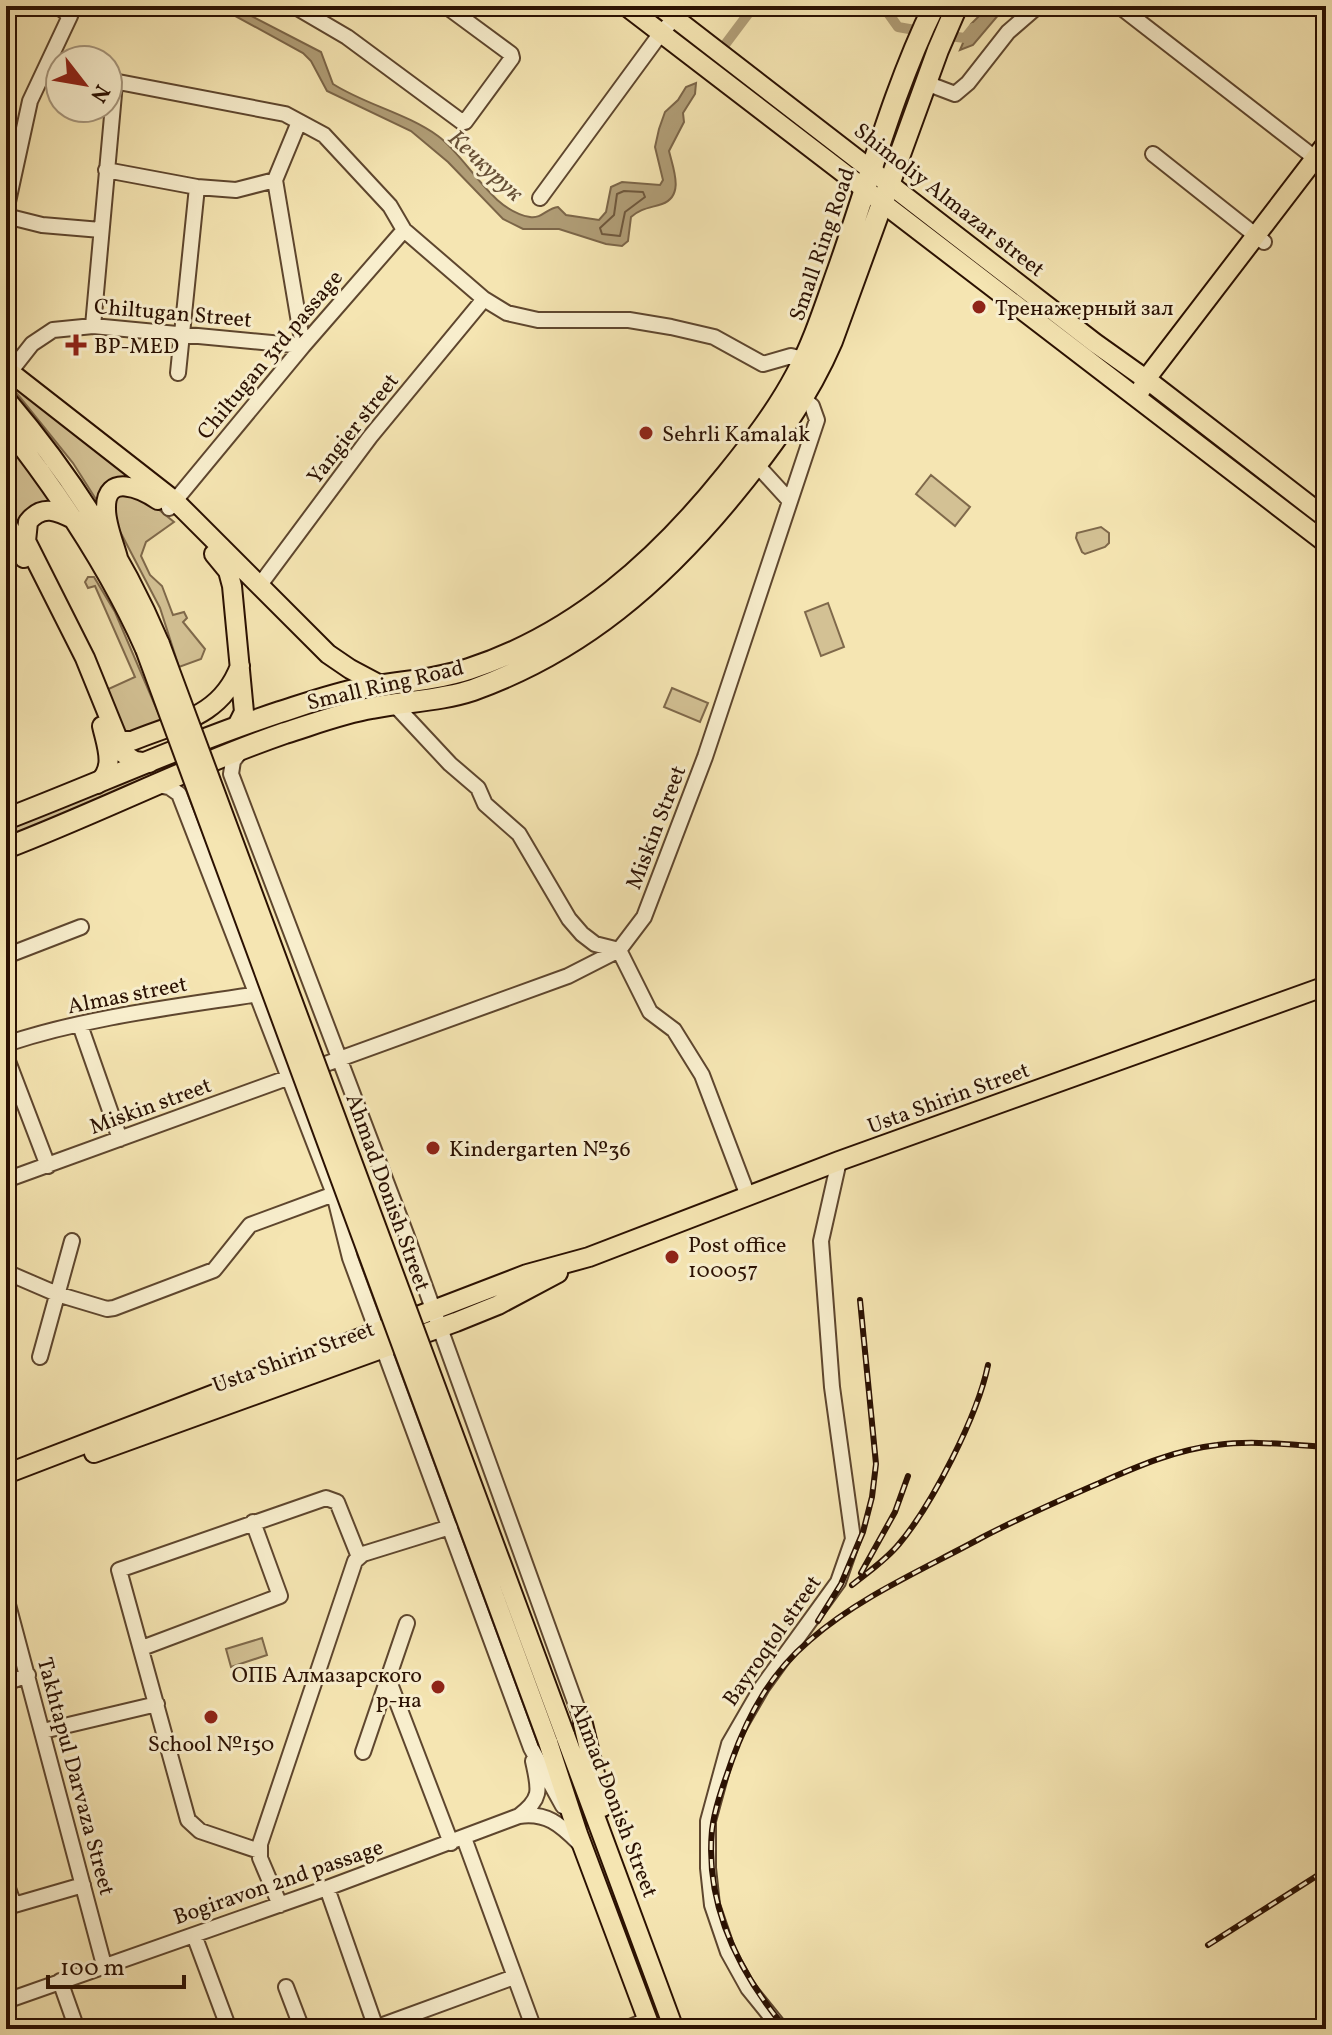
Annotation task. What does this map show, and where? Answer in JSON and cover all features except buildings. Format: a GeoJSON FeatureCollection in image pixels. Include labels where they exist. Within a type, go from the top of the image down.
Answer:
{"type":"FeatureCollection","features":[{"type":"Feature","properties":{"kind":"highway"},"geometry":{"type":"LineString","coordinates":[[928,46],[929,9]]}},
{"type":"Feature","properties":{"kind":"highway"},"geometry":{"type":"LineString","coordinates":[[928,46],[953,15]]}},
{"type":"Feature","properties":{"kind":"highway","name":"Small Ring Road"},"geometry":{"type":"LineString","coordinates":[[6,819],[236,728],[346,692],[387,698],[447,697],[483,686],[540,659],[604,621],[637,596],[672,564],[757,465],[804,399],[832,341],[926,83],[928,46]]}},
{"type":"Feature","properties":{"kind":"highway","name":"Small Ring Road"},"geometry":{"type":"LineString","coordinates":[[6,848],[242,750],[520,648],[565,623],[624,583],[678,532],[745,452],[781,400],[804,359],[866,189],[891,109],[928,46]]}},
{"type":"Feature","properties":{"kind":"main road","name":"Shimoliy Almazar street"},"geometry":{"type":"LineString","coordinates":[[626,6],[1326,543]]}},
{"type":"Feature","properties":{"kind":"main road","name":"Shimoliy Almazar street"},"geometry":{"type":"LineString","coordinates":[[659,6],[681,13],[714,48],[1326,518]]}},
{"type":"Feature","properties":{"kind":"main road"},"geometry":{"type":"LineString","coordinates":[[1136,400],[1322,154]]}},
{"type":"Feature","properties":{"kind":"main road"},"geometry":{"type":"LineString","coordinates":[[8,371],[227,550],[328,654],[387,698]]}},
{"type":"Feature","properties":{"kind":"main road","name":"Ahmad Donish Street"},"geometry":{"type":"LineString","coordinates":[[6,399],[61,468],[118,558],[153,647],[548,1742],[580,1840],[649,2024]]}},
{"type":"Feature","properties":{"kind":"main road","name":"Ahmad Donish Street"},"geometry":{"type":"LineString","coordinates":[[6,426],[77,521],[153,647]]}},
{"type":"Feature","properties":{"kind":"main road"},"geometry":{"type":"LineString","coordinates":[[1271,502],[1283,485]]}},
{"type":"Feature","properties":{"kind":"main road"},"geometry":{"type":"LineString","coordinates":[[118,558],[106,509],[108,497],[121,486],[135,487],[172,504],[225,566],[229,573],[244,712],[236,728]]}},
{"type":"Feature","properties":{"kind":"main road"},"geometry":{"type":"LineString","coordinates":[[77,521],[59,511],[40,512],[28,522],[26,541],[81,650],[128,758],[149,763]]}},
{"type":"Feature","properties":{"kind":"main road"},"geometry":{"type":"LineString","coordinates":[[6,521],[81,676],[102,727],[110,763],[105,776],[97,784]]}},
{"type":"Feature","properties":{"kind":"main road"},"geometry":{"type":"LineString","coordinates":[[102,727],[119,741],[132,741],[208,710],[223,696],[240,666],[243,648],[237,579],[227,550]]}},
{"type":"Feature","properties":{"kind":"main road","name":"Usta Shirin Street"},"geometry":{"type":"LineString","coordinates":[[6,1485],[435,1319],[498,1305],[589,1257],[839,1161],[1326,986]]}},
{"type":"Feature","properties":{"kind":"main road","name":"Usta Shirin Street"},"geometry":{"type":"LineString","coordinates":[[6,1474],[380,1340]]}},
{"type":"Feature","properties":{"kind":"main road"},"geometry":{"type":"LineString","coordinates":[[583,1724],[632,1910]]}},
{"type":"Feature","properties":{"kind":"main road","name":"Ahmad Donish Street"},"geometry":{"type":"LineString","coordinates":[[548,1742],[632,1910],[674,2029]]}},
{"type":"Feature","properties":{"kind":"street"},"geometry":{"type":"LineString","coordinates":[[58,6],[70,16],[61,44]]}},
{"type":"Feature","properties":{"kind":"street"},"geometry":{"type":"LineString","coordinates":[[294,6],[347,37],[465,122],[512,58],[511,54],[446,6]]}},
{"type":"Feature","properties":{"kind":"street"},"geometry":{"type":"LineString","coordinates":[[926,83],[955,94],[968,83],[1008,32],[1038,6]]}},
{"type":"Feature","properties":{"kind":"street"},"geometry":{"type":"LineString","coordinates":[[1119,6],[1322,154]]}},
{"type":"Feature","properties":{"kind":"street"},"geometry":{"type":"LineString","coordinates":[[929,9],[953,15]]}},
{"type":"Feature","properties":{"kind":"street"},"geometry":{"type":"LineString","coordinates":[[540,198],[661,33],[681,13]]}},
{"type":"Feature","properties":{"kind":"street"},"geometry":{"type":"LineString","coordinates":[[44,79],[30,101],[6,214],[42,225],[101,230]]}},
{"type":"Feature","properties":{"kind":"street"},"geometry":{"type":"LineString","coordinates":[[124,84],[285,114],[324,135],[390,206],[404,230],[484,299],[507,313],[520,318],[629,320],[714,337],[763,364],[791,356],[804,359]]}},
{"type":"Feature","properties":{"kind":"street"},"geometry":{"type":"LineString","coordinates":[[299,122],[275,180],[303,346]]}},
{"type":"Feature","properties":{"kind":"street"},"geometry":{"type":"LineString","coordinates":[[93,326],[109,124]]}},
{"type":"Feature","properties":{"kind":"street"},"geometry":{"type":"LineString","coordinates":[[1153,154],[1260,239]]}},
{"type":"Feature","properties":{"kind":"street"},"geometry":{"type":"LineString","coordinates":[[106,170],[197,187],[236,190],[275,180]]}},
{"type":"Feature","properties":{"kind":"street"},"geometry":{"type":"LineString","coordinates":[[178,373],[197,187]]}},
{"type":"Feature","properties":{"kind":"street","name":"Chiltugan 3rd passage"},"geometry":{"type":"LineString","coordinates":[[172,504],[404,230]]}},
{"type":"Feature","properties":{"kind":"street","name":"Yangier street"},"geometry":{"type":"LineString","coordinates":[[259,586],[370,437],[484,299]]}},
{"type":"Feature","properties":{"kind":"street","name":"Chiltugan Street"},"geometry":{"type":"LineString","coordinates":[[8,371],[44,334],[53,330],[93,326],[303,346]]}},
{"type":"Feature","properties":{"kind":"street","name":"Miskin Street"},"geometry":{"type":"LineString","coordinates":[[339,1059],[568,976],[619,950],[644,917],[705,757],[817,420],[812,406],[804,399]]}},
{"type":"Feature","properties":{"kind":"street"},"geometry":{"type":"LineString","coordinates":[[757,465],[789,500]]}},
{"type":"Feature","properties":{"kind":"street"},"geometry":{"type":"LineString","coordinates":[[387,698],[450,764],[468,777],[478,788],[485,804],[519,834],[569,919],[582,934],[595,944],[619,950],[650,1012],[674,1030],[702,1075],[748,1196]]}},
{"type":"Feature","properties":{"kind":"street","name":"Ahmad Donish Street"},"geometry":{"type":"LineString","coordinates":[[242,750],[233,761],[231,774],[406,1234],[583,1724]]}},
{"type":"Feature","properties":{"kind":"street","name":"Ahmad Donish Street"},"geometry":{"type":"LineString","coordinates":[[157,785],[169,787],[179,794],[334,1194],[350,1258],[450,1527],[548,1742]]}},
{"type":"Feature","properties":{"kind":"street"},"geometry":{"type":"LineString","coordinates":[[6,956],[81,927]]}},
{"type":"Feature","properties":{"kind":"street","name":"Almas street"},"geometry":{"type":"LineString","coordinates":[[6,1044],[37,1033],[258,994]]}},
{"type":"Feature","properties":{"kind":"street"},"geometry":{"type":"LineString","coordinates":[[80,1025],[120,1139]]}},
{"type":"Feature","properties":{"kind":"street"},"geometry":{"type":"LineString","coordinates":[[6,1056],[48,1166]]}},
{"type":"Feature","properties":{"kind":"street","name":"Miskin street"},"geometry":{"type":"LineString","coordinates":[[6,1180],[339,1059]]}},
{"type":"Feature","properties":{"kind":"street","name":"Bayroqtol street"},"geometry":{"type":"LineString","coordinates":[[781,2029],[748,1988],[728,1952],[712,1905],[708,1821],[734,1734],[762,1687],[838,1582],[853,1539],[832,1387],[821,1241],[839,1161]]}},
{"type":"Feature","properties":{"kind":"street"},"geometry":{"type":"LineString","coordinates":[[6,1272],[57,1294],[107,1309],[114,1308],[214,1270],[250,1225],[334,1194]]}},
{"type":"Feature","properties":{"kind":"street"},"geometry":{"type":"LineString","coordinates":[[350,1258],[361,1246],[376,1237],[392,1232],[406,1234]]}},
{"type":"Feature","properties":{"kind":"street"},"geometry":{"type":"LineString","coordinates":[[40,1357],[72,1241]]}},
{"type":"Feature","properties":{"kind":"street"},"geometry":{"type":"LineString","coordinates":[[399,1391],[410,1378],[423,1370],[454,1369]]}},
{"type":"Feature","properties":{"kind":"street"},"geometry":{"type":"LineString","coordinates":[[259,1851],[200,1831],[190,1823],[119,1570],[326,1498],[338,1504],[359,1557]]}},
{"type":"Feature","properties":{"kind":"street"},"geometry":{"type":"LineString","coordinates":[[142,1648],[280,1596],[253,1522]]}},
{"type":"Feature","properties":{"kind":"street"},"geometry":{"type":"LineString","coordinates":[[280,1905],[259,1851],[355,1561],[359,1557],[450,1527]]}},
{"type":"Feature","properties":{"kind":"street","name":"Takhtapul Darvaza Street"},"geometry":{"type":"LineString","coordinates":[[6,1597],[104,1965]]}},
{"type":"Feature","properties":{"kind":"street"},"geometry":{"type":"LineString","coordinates":[[363,1752],[407,1623]]}},
{"type":"Feature","properties":{"kind":"street"},"geometry":{"type":"LineString","coordinates":[[6,1683],[28,1675]]}},
{"type":"Feature","properties":{"kind":"street"},"geometry":{"type":"LineString","coordinates":[[389,1681],[534,2029]]}},
{"type":"Feature","properties":{"kind":"street"},"geometry":{"type":"LineString","coordinates":[[43,1731],[157,1704]]}},
{"type":"Feature","properties":{"kind":"street"},"geometry":{"type":"LineString","coordinates":[[519,1816],[532,1807],[538,1795],[548,1742]]}},
{"type":"Feature","properties":{"kind":"street"},"geometry":{"type":"LineString","coordinates":[[519,1816],[537,1814],[554,1820],[580,1840]]}},
{"type":"Feature","properties":{"kind":"street","name":"Bogiravon 2nd passage"},"geometry":{"type":"LineString","coordinates":[[6,2001],[458,1841],[519,1816]]}},
{"type":"Feature","properties":{"kind":"street"},"geometry":{"type":"LineString","coordinates":[[6,1883],[10,1907],[83,1885]]}},
{"type":"Feature","properties":{"kind":"street"},"geometry":{"type":"LineString","coordinates":[[327,1888],[374,2028],[514,1977]]}},
{"type":"Feature","properties":{"kind":"street"},"geometry":{"type":"LineString","coordinates":[[194,1935],[229,2029]]}},
{"type":"Feature","properties":{"kind":"street"},"geometry":{"type":"LineString","coordinates":[[60,1981],[77,2029]]}},
{"type":"Feature","properties":{"kind":"street"},"geometry":{"type":"LineString","coordinates":[[286,1987],[302,2029]]}},
{"type":"Feature","properties":{"kind":"street"},"geometry":{"type":"LineString","coordinates":[[625,2029],[649,2024]]}},
{"type":"Feature","properties":{"kind":"shaded area"},"geometry":{"type":"Polygon","coordinates":[[[6,380],[138,480],[122,478],[99,504],[73,463],[6,380]]]}},
{"type":"Feature","properties":{"kind":"shaded area"},"geometry":{"type":"Polygon","coordinates":[[[6,440],[54,503],[17,537],[6,510],[6,440]]]}},
{"type":"Feature","properties":{"kind":"shaded area"},"geometry":{"type":"Polygon","coordinates":[[[931,475],[970,507],[955,526],[916,494],[931,475]]]}},
{"type":"Feature","properties":{"kind":"shaded area"},"geometry":{"type":"Polygon","coordinates":[[[121,494],[141,495],[174,522],[146,542],[141,556],[150,575],[162,586],[173,615],[184,612],[187,618],[183,622],[205,649],[201,659],[179,667],[160,608],[113,518],[116,499],[121,494]]]}},
{"type":"Feature","properties":{"kind":"shaded area"},"geometry":{"type":"Polygon","coordinates":[[[1101,527],[1109,533],[1109,543],[1085,554],[1082,552],[1077,533],[1101,527]]]}},
{"type":"Feature","properties":{"kind":"shaded area"},"geometry":{"type":"Polygon","coordinates":[[[88,577],[94,577],[115,612],[163,724],[120,734],[104,691],[135,677],[95,586],[88,588],[85,582],[88,577]]]}},
{"type":"Feature","properties":{"kind":"shaded area"},"geometry":{"type":"Polygon","coordinates":[[[828,603],[844,647],[821,656],[805,612],[828,603]]]}},
{"type":"Feature","properties":{"kind":"shaded area"},"geometry":{"type":"Polygon","coordinates":[[[672,688],[708,703],[700,722],[664,707],[672,688]]]}},
{"type":"Feature","properties":{"kind":"shaded area"},"geometry":{"type":"Polygon","coordinates":[[[371,694],[371,700],[6,840],[6,827],[343,698],[371,694]]]}},
{"type":"Feature","properties":{"kind":"shaded area"},"geometry":{"type":"Polygon","coordinates":[[[262,1638],[267,1655],[231,1667],[226,1649],[262,1638]]]}},
{"type":"Feature","properties":{"kind":"water"},"geometry":{"type":"Polygon","coordinates":[[[217,6],[232,6],[321,52],[333,84],[438,136],[503,205],[530,217],[558,207],[566,215],[599,220],[606,212],[611,187],[622,182],[660,185],[663,180],[655,147],[665,112],[686,87],[696,83],[695,94],[683,113],[684,122],[669,151],[676,181],[673,195],[662,204],[631,217],[628,241],[622,246],[559,229],[523,229],[503,219],[448,162],[411,131],[327,91],[311,61],[303,53],[217,6]]]}},
{"type":"Feature","properties":{"kind":"water"},"geometry":{"type":"Polygon","coordinates":[[[989,6],[1006,6],[973,45],[960,50],[971,24],[989,6]]]}},
{"type":"Feature","properties":{"kind":"waterway","name":"Кечкурук"},"geometry":{"type":"LineString","coordinates":[[718,54],[754,6]]}},
{"type":"Feature","properties":{"kind":"waterway","name":"Кечкурук"},"geometry":{"type":"LineString","coordinates":[[883,6],[898,27],[926,32]]}},
{"type":"Feature","properties":{"kind":"waterway","name":"Кечкурук"},"geometry":{"type":"LineString","coordinates":[[941,35],[965,38],[973,28]]}},
{"type":"Feature","properties":{"kind":"railway"},"geometry":{"type":"LineString","coordinates":[[818,1621],[841,1584],[863,1532],[872,1497],[876,1464],[860,1300]]}},
{"type":"Feature","properties":{"kind":"railway"},"geometry":{"type":"LineString","coordinates":[[852,1585],[894,1550],[925,1507],[975,1409],[988,1365]]}},
{"type":"Feature","properties":{"kind":"railway"},"geometry":{"type":"LineString","coordinates":[[786,2029],[754,1985],[729,1937],[714,1885],[711,1858],[715,1812],[746,1726],[773,1680],[796,1653],[849,1610],[892,1584],[1010,1524],[1141,1466],[1201,1447],[1272,1443],[1326,1447]]}},
{"type":"Feature","properties":{"kind":"railway"},"geometry":{"type":"LineString","coordinates":[[861,1573],[895,1512],[908,1476]]}},
{"type":"Feature","properties":{"kind":"railway"},"geometry":{"type":"LineString","coordinates":[[1208,1945],[1326,1870]]}},
{"type":"Feature","properties":{"kind":"place","name":"Тренажерный зал"},"geometry":{"type":"Point","coordinates":[979,307]}},
{"type":"Feature","properties":{"kind":"place","name":"BP-MED"},"geometry":{"type":"Point","coordinates":[76,345]}},
{"type":"Feature","properties":{"kind":"place","name":"Sehrli Kamalak"},"geometry":{"type":"Point","coordinates":[646,433]}},
{"type":"Feature","properties":{"kind":"place","name":"Kindergarten №36"},"geometry":{"type":"Point","coordinates":[433,1148]}},
{"type":"Feature","properties":{"kind":"place","name":"Post office 100057"},"geometry":{"type":"Point","coordinates":[672,1257]}},
{"type":"Feature","properties":{"kind":"place","name":"ОПБ Алмазарского р-на"},"geometry":{"type":"Point","coordinates":[438,1687]}},
{"type":"Feature","properties":{"kind":"place","name":"School №150"},"geometry":{"type":"Point","coordinates":[211,1717]}}]}
